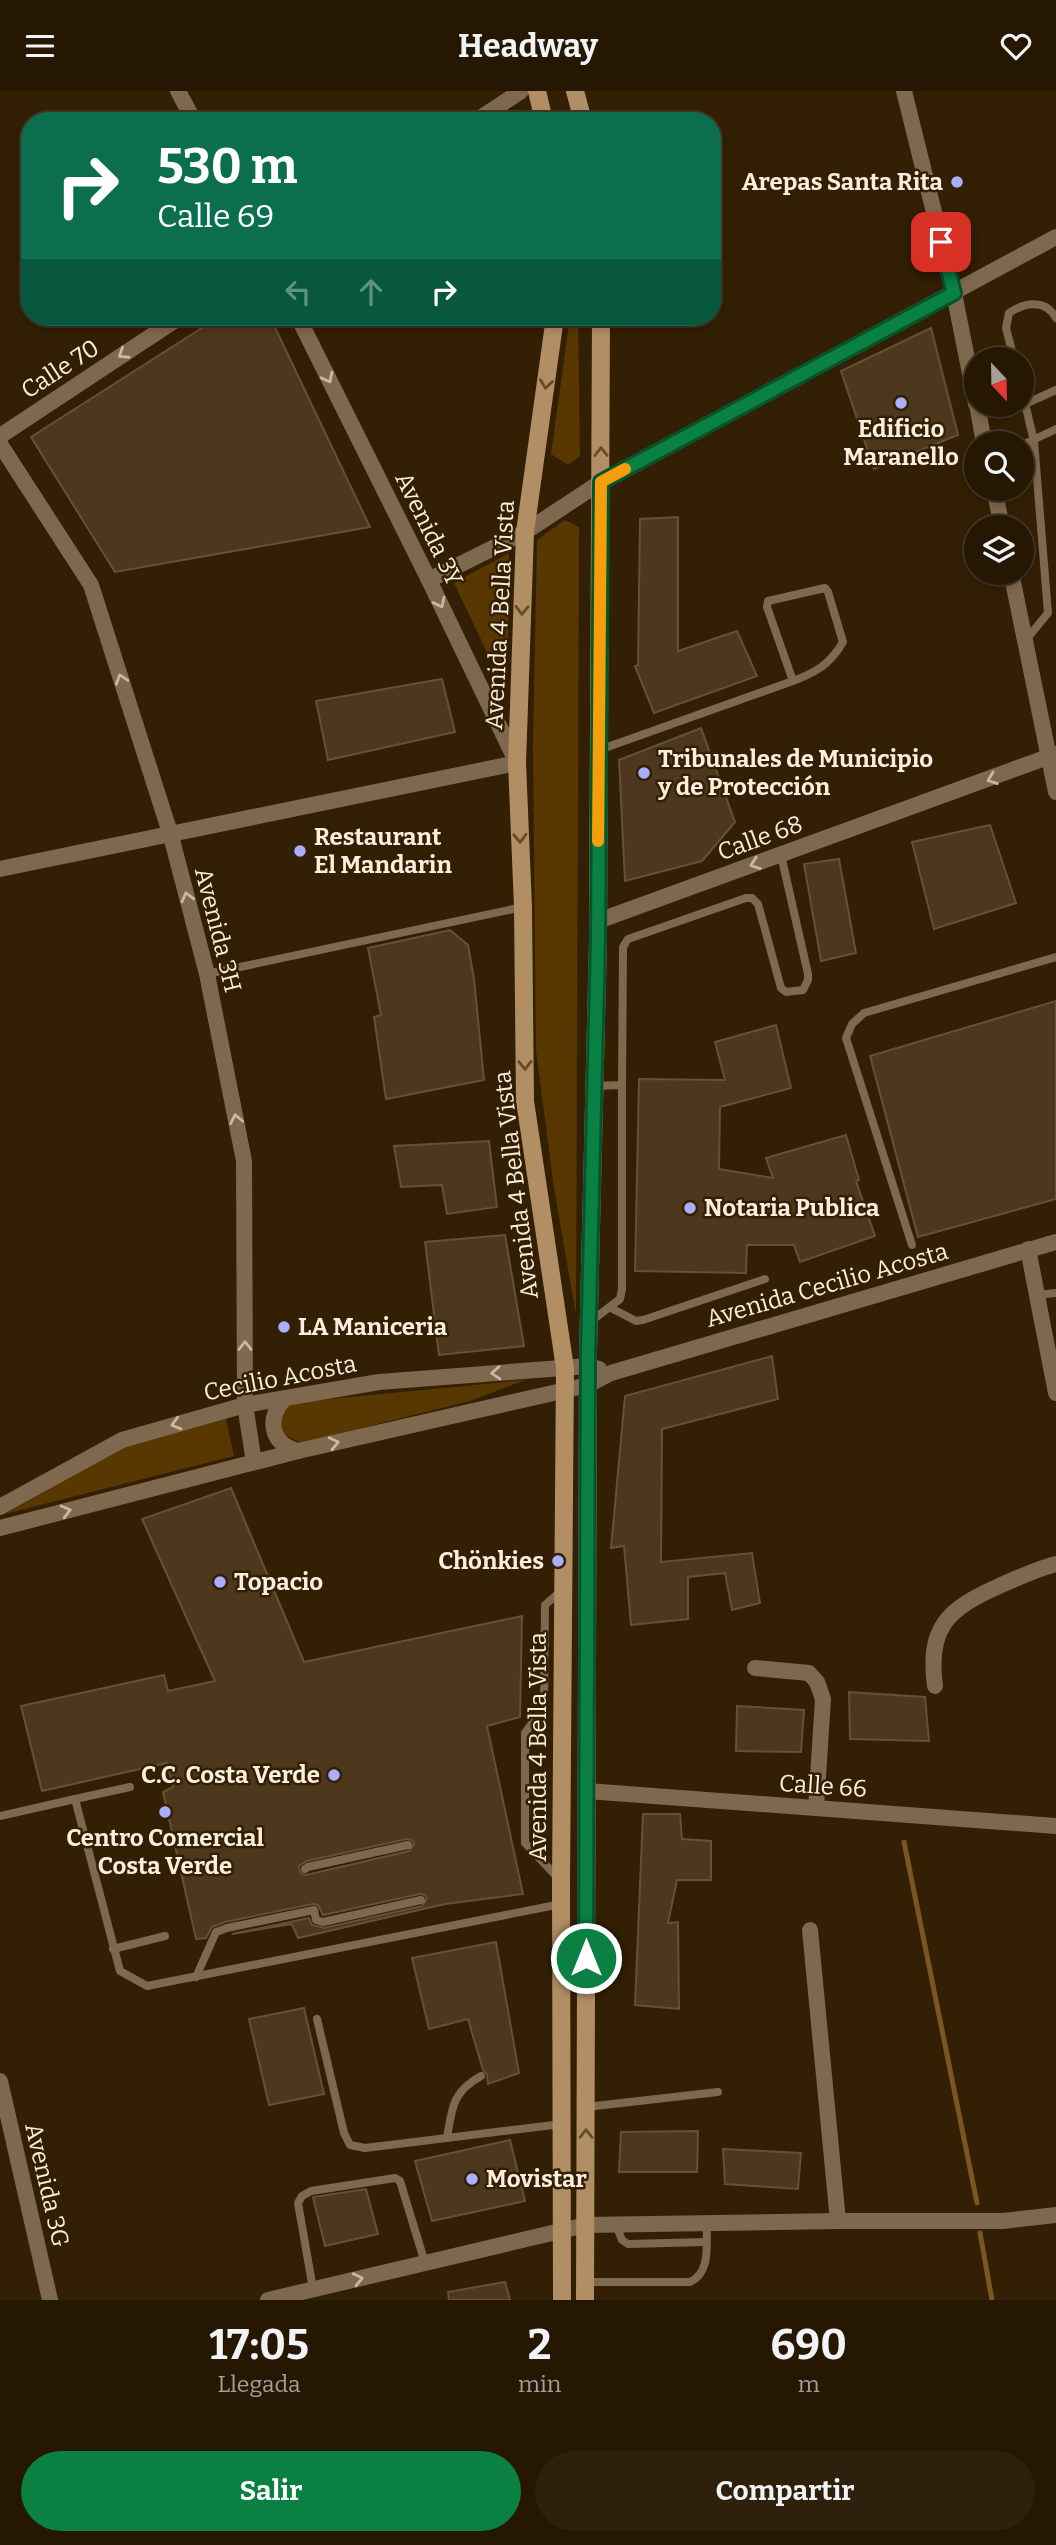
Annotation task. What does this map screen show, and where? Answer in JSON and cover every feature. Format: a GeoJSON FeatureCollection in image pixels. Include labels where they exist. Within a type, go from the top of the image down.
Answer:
{"type":"FeatureCollection","features":[{"type":"Feature","properties":{"kind":"street"},"geometry":{"type":"LineString","coordinates":[[178,91],[189,112]]}},
{"type":"Feature","properties":{"kind":"street"},"geometry":{"type":"LineString","coordinates":[[490,112],[521,91]]}},
{"type":"Feature","properties":{"kind":"street"},"geometry":{"type":"LineString","coordinates":[[537,91],[542,112]]}},
{"type":"Feature","properties":{"kind":"street"},"geometry":{"type":"LineString","coordinates":[[575,91],[581,112]]}},
{"type":"Feature","properties":{"kind":"street"},"geometry":{"type":"LineString","coordinates":[[904,91],[965,347]]}},
{"type":"Feature","properties":{"kind":"street"},"geometry":{"type":"LineString","coordinates":[[429,580],[525,532],[601,482],[1056,237]]}},
{"type":"Feature","properties":{"kind":"street","name":"Calle 70"},"geometry":{"type":"LineString","coordinates":[[0,436],[166,326]]}},
{"type":"Feature","properties":{"kind":"street","name":"Avenida 3Y"},"geometry":{"type":"LineString","coordinates":[[302,326],[517,763]]}},
{"type":"Feature","properties":{"kind":"street","name":"Avenida 4 Bella Vista"},"geometry":{"type":"LineString","coordinates":[[554,326],[525,532],[517,763],[523,907],[525,1101],[565,1368],[561,1882],[562,2300]]}},
{"type":"Feature","properties":{"kind":"street","name":"Avenida 4 Bella Vista"},"geometry":{"type":"LineString","coordinates":[[585,2291],[588,1366],[598,921],[601,326]]}},
{"type":"Feature","properties":{"kind":"street","name":"Avenida 3H"},"geometry":{"type":"LineString","coordinates":[[0,444],[91,585],[171,836],[207,974],[244,1161],[245,1405],[254,1462]]}},
{"type":"Feature","properties":{"kind":"street"},"geometry":{"type":"LineString","coordinates":[[1014,585],[1053,756],[1056,792]]}},
{"type":"Feature","properties":{"kind":"street","name":"Calle 68"},"geometry":{"type":"LineString","coordinates":[[598,921],[1053,756]]}},
{"type":"Feature","properties":{"kind":"street"},"geometry":{"type":"LineString","coordinates":[[0,869],[517,763]]}},
{"type":"Feature","properties":{"kind":"street","name":"Avenida Cecilio Acosta"},"geometry":{"type":"LineString","coordinates":[[589,1385],[611,1373],[1056,1242]]}},
{"type":"Feature","properties":{"kind":"street"},"geometry":{"type":"LineString","coordinates":[[1028,1249],[1056,1393]]}},
{"type":"Feature","properties":{"kind":"street"},"geometry":{"type":"LineString","coordinates":[[588,1366],[611,1373]]}},
{"type":"Feature","properties":{"kind":"street","name":"Cecilio Acosta"},"geometry":{"type":"LineString","coordinates":[[0,1507],[122,1440],[245,1405],[379,1382],[588,1366]]}},
{"type":"Feature","properties":{"kind":"street"},"geometry":{"type":"LineString","coordinates":[[0,1528],[298,1451],[589,1385]]}},
{"type":"Feature","properties":{"kind":"street"},"geometry":{"type":"LineString","coordinates":[[285,1398],[275,1410],[273,1423],[278,1439],[291,1450],[298,1451]]}},
{"type":"Feature","properties":{"kind":"street"},"geometry":{"type":"LineString","coordinates":[[935,1686],[933,1650],[951,1612],[987,1592],[1039,1569],[1056,1565]]}},
{"type":"Feature","properties":{"kind":"street"},"geometry":{"type":"LineString","coordinates":[[755,1668],[809,1673],[817,1682],[823,1699],[816,1808]]}},
{"type":"Feature","properties":{"kind":"street","name":"Calle 66"},"geometry":{"type":"LineString","coordinates":[[587,1791],[1056,1826]]}},
{"type":"Feature","properties":{"kind":"street"},"geometry":{"type":"LineString","coordinates":[[810,1930],[838,2221]]}},
{"type":"Feature","properties":{"kind":"street","name":"Avenida 3G"},"geometry":{"type":"LineString","coordinates":[[0,2081],[50,2300]]}},
{"type":"Feature","properties":{"kind":"street"},"geometry":{"type":"LineString","coordinates":[[268,2300],[586,2225],[1003,2221],[1056,2215]]}},
{"type":"Feature","properties":{"kind":"lane"},"geometry":{"type":"LineString","coordinates":[[1011,347],[1006,328],[1009,313],[1020,305],[1039,304],[1051,309],[1056,319]]}},
{"type":"Feature","properties":{"kind":"lane"},"geometry":{"type":"LineString","coordinates":[[1034,400],[1056,390]]}},
{"type":"Feature","properties":{"kind":"lane"},"geometry":{"type":"LineString","coordinates":[[1025,641],[1048,613],[1034,441],[1056,429]]}},
{"type":"Feature","properties":{"kind":"lane"},"geometry":{"type":"LineString","coordinates":[[599,750],[793,681],[814,673],[834,657],[843,642],[825,588],[768,601],[767,607],[793,681]]}},
{"type":"Feature","properties":{"kind":"lane"},"geometry":{"type":"LineString","coordinates":[[589,1322],[620,1299],[622,1289],[623,947],[628,939],[752,898],[758,904],[781,988],[786,992],[800,992],[807,985],[808,974],[781,855]]}},
{"type":"Feature","properties":{"kind":"lane"},"geometry":{"type":"LineString","coordinates":[[207,974],[523,907]]}},
{"type":"Feature","properties":{"kind":"lane"},"geometry":{"type":"LineString","coordinates":[[912,1245],[846,1038],[852,1024],[864,1013],[1056,957]]}},
{"type":"Feature","properties":{"kind":"lane"},"geometry":{"type":"LineString","coordinates":[[595,1086],[622,1085]]}},
{"type":"Feature","properties":{"kind":"lane"},"geometry":{"type":"LineString","coordinates":[[611,1308],[636,1321],[643,1320],[765,1279]]}},
{"type":"Feature","properties":{"kind":"lane"},"geometry":{"type":"LineString","coordinates":[[1037,1296],[1056,1293]]}},
{"type":"Feature","properties":{"kind":"lane"},"geometry":{"type":"LineString","coordinates":[[561,1882],[525,1843],[525,1733],[544,1706],[545,1605],[563,1589]]}},
{"type":"Feature","properties":{"kind":"lane"},"geometry":{"type":"LineString","coordinates":[[0,1816],[130,1787]]}},
{"type":"Feature","properties":{"kind":"lane"},"geometry":{"type":"LineString","coordinates":[[75,1799],[120,1971],[147,1986],[562,1904]]}},
{"type":"Feature","properties":{"kind":"lane"},"geometry":{"type":"LineString","coordinates":[[305,1870],[408,1845]]}},
{"type":"Feature","properties":{"kind":"lane"},"geometry":{"type":"LineString","coordinates":[[196,1977],[216,1932],[227,1928],[314,1910],[316,1920],[323,1922],[421,1900]]}},
{"type":"Feature","properties":{"kind":"lane"},"geometry":{"type":"LineString","coordinates":[[113,1949],[165,1936]]}},
{"type":"Feature","properties":{"kind":"lane"},"geometry":{"type":"LineString","coordinates":[[317,2019],[344,2133],[350,2145],[365,2148],[562,2124]]}},
{"type":"Feature","properties":{"kind":"lane"},"geometry":{"type":"LineString","coordinates":[[447,2138],[453,2103],[466,2085],[481,2076]]}},
{"type":"Feature","properties":{"kind":"lane"},"geometry":{"type":"LineString","coordinates":[[586,2107],[718,2092]]}},
{"type":"Feature","properties":{"kind":"lane"},"geometry":{"type":"LineString","coordinates":[[313,2289],[298,2203],[302,2196],[311,2191],[395,2178],[400,2181],[425,2263]]}},
{"type":"Feature","properties":{"kind":"lane"},"geometry":{"type":"LineString","coordinates":[[585,2291],[690,2282],[699,2278],[705,2268],[707,2224]]}},
{"type":"Feature","properties":{"kind":"lane"},"geometry":{"type":"LineString","coordinates":[[616,2225],[622,2240],[628,2244],[706,2242]]}},
{"type":"Feature","properties":{"kind":"shaded area"},"geometry":{"type":"Polygon","coordinates":[[[569,326],[578,326],[580,456],[568,465],[551,454],[569,326]]]}},
{"type":"Feature","properties":{"kind":"shaded area"},"geometry":{"type":"Polygon","coordinates":[[[565,520],[579,527],[576,1315],[554,1188],[536,1051],[533,743],[537,540],[565,520]]]}},
{"type":"Feature","properties":{"kind":"shaded area"},"geometry":{"type":"Polygon","coordinates":[[[509,553],[508,661],[494,667],[454,583],[509,553]]]}},
{"type":"Feature","properties":{"kind":"shaded area"},"geometry":{"type":"Polygon","coordinates":[[[525,1380],[470,1401],[301,1443],[282,1433],[280,1419],[289,1403],[525,1380]]]}},
{"type":"Feature","properties":{"kind":"shaded area"},"geometry":{"type":"Polygon","coordinates":[[[226,1419],[234,1456],[5,1514],[125,1447],[226,1419]]]}},
{"type":"Feature","properties":{"kind":"building"},"geometry":{"type":"Polygon","coordinates":[[[205,326],[274,326],[370,527],[115,572],[31,437],[205,326]]]}},
{"type":"Feature","properties":{"kind":"building","name":"Edificio Maranello"},"geometry":{"type":"Polygon","coordinates":[[[931,328],[958,435],[874,469],[841,371],[931,328]]]}},
{"type":"Feature","properties":{"kind":"building"},"geometry":{"type":"Polygon","coordinates":[[[678,517],[678,651],[737,631],[757,676],[654,713],[635,666],[638,665],[640,519],[678,517]]]}},
{"type":"Feature","properties":{"kind":"building"},"geometry":{"type":"Polygon","coordinates":[[[442,679],[455,732],[328,760],[316,701],[442,679]]]}},
{"type":"Feature","properties":{"kind":"building"},"geometry":{"type":"Polygon","coordinates":[[[701,728],[735,822],[702,861],[625,881],[619,760],[701,728]]]}},
{"type":"Feature","properties":{"kind":"building"},"geometry":{"type":"Polygon","coordinates":[[[990,825],[1016,903],[934,929],[912,842],[990,825]]]}},
{"type":"Feature","properties":{"kind":"building"},"geometry":{"type":"Polygon","coordinates":[[[839,859],[856,953],[821,961],[804,864],[839,859]]]}},
{"type":"Feature","properties":{"kind":"building"},"geometry":{"type":"Polygon","coordinates":[[[450,930],[468,945],[484,1080],[386,1099],[374,1017],[381,1015],[368,948],[450,930]]]}},
{"type":"Feature","properties":{"kind":"building"},"geometry":{"type":"Polygon","coordinates":[[[1056,1001],[1056,1199],[918,1237],[870,1056],[1056,1001]]]}},
{"type":"Feature","properties":{"kind":"building"},"geometry":{"type":"Polygon","coordinates":[[[776,1025],[791,1088],[720,1107],[719,1169],[773,1178],[766,1158],[846,1135],[859,1180],[856,1181],[875,1236],[800,1262],[794,1245],[747,1245],[746,1273],[635,1271],[639,1079],[725,1080],[715,1042],[776,1025]]]}},
{"type":"Feature","properties":{"kind":"building"},"geometry":{"type":"Polygon","coordinates":[[[489,1141],[497,1207],[447,1214],[442,1185],[401,1187],[394,1146],[489,1141]]]}},
{"type":"Feature","properties":{"kind":"building"},"geometry":{"type":"Polygon","coordinates":[[[505,1235],[524,1346],[439,1355],[425,1242],[505,1235]]]}},
{"type":"Feature","properties":{"kind":"building"},"geometry":{"type":"Polygon","coordinates":[[[772,1356],[778,1399],[662,1429],[661,1562],[752,1553],[760,1603],[732,1610],[725,1573],[688,1577],[688,1619],[631,1625],[624,1546],[611,1548],[625,1396],[772,1356]]]}},
{"type":"Feature","properties":{"kind":"building","name":"C.C. Costa Verde"},"geometry":{"type":"Polygon","coordinates":[[[231,1488],[304,1662],[522,1616],[520,1717],[487,1726],[523,1894],[445,1904],[298,1938],[292,1924],[232,1934],[309,1918],[312,1925],[324,1928],[422,1906],[427,1899],[420,1894],[323,1915],[318,1905],[313,1904],[225,1922],[212,1927],[206,1938],[196,1939],[163,1792],[173,1787],[167,1763],[42,1791],[21,1706],[164,1675],[168,1691],[215,1681],[142,1519],[231,1488]],[[412,1840],[307,1861],[299,1866],[299,1870],[306,1875],[409,1851],[414,1844],[412,1840]]]}},
{"type":"Feature","properties":{"kind":"building"},"geometry":{"type":"Polygon","coordinates":[[[849,1692],[925,1697],[929,1741],[850,1739],[849,1692]]]}},
{"type":"Feature","properties":{"kind":"building"},"geometry":{"type":"Polygon","coordinates":[[[737,1706],[804,1710],[801,1752],[736,1751],[737,1706]]]}},
{"type":"Feature","properties":{"kind":"building"},"geometry":{"type":"Polygon","coordinates":[[[643,1814],[680,1814],[682,1839],[711,1841],[711,1880],[677,1880],[668,1923],[678,1922],[679,2009],[635,2005],[643,1814]]]}},
{"type":"Feature","properties":{"kind":"building"},"geometry":{"type":"Polygon","coordinates":[[[496,1942],[519,2073],[488,2084],[468,2019],[429,2029],[412,1958],[496,1942]]]}},
{"type":"Feature","properties":{"kind":"building"},"geometry":{"type":"Polygon","coordinates":[[[304,2008],[324,2094],[269,2105],[249,2019],[304,2008]]]}},
{"type":"Feature","properties":{"kind":"building"},"geometry":{"type":"Polygon","coordinates":[[[698,2131],[697,2172],[619,2172],[621,2132],[698,2131]]]}},
{"type":"Feature","properties":{"kind":"building"},"geometry":{"type":"Polygon","coordinates":[[[510,2140],[525,2201],[432,2221],[415,2161],[510,2140]]]}},
{"type":"Feature","properties":{"kind":"building"},"geometry":{"type":"Polygon","coordinates":[[[723,2149],[801,2153],[798,2189],[725,2184],[723,2149]]]}},
{"type":"Feature","properties":{"kind":"building"},"geometry":{"type":"Polygon","coordinates":[[[366,2189],[378,2234],[325,2246],[313,2197],[366,2189]]]}},
{"type":"Feature","properties":{"kind":"building"},"geometry":{"type":"Polygon","coordinates":[[[505,2282],[510,2300],[449,2300],[448,2292],[505,2282]]]}},
{"type":"Feature","properties":{"kind":"waterway"},"geometry":{"type":"LineString","coordinates":[[904,1842],[977,2203]]}},
{"type":"Feature","properties":{"kind":"waterway"},"geometry":{"type":"LineString","coordinates":[[980,2233],[992,2300]]}},
{"type":"Feature","properties":{"kind":"slow traffic"},"geometry":{"type":"LineString","coordinates":[[598,841],[601,482],[625,469]]}},
{"type":"Feature","properties":{"kind":"place","name":"Arepas Santa Rita"},"geometry":{"type":"Point","coordinates":[957,182]}},
{"type":"Feature","properties":{"kind":"place","name":"Edificio Maranello"},"geometry":{"type":"Point","coordinates":[901,403]}},
{"type":"Feature","properties":{"kind":"place","name":"Tribunales de Municipio y de Protección"},"geometry":{"type":"Point","coordinates":[644,773]}},
{"type":"Feature","properties":{"kind":"place","name":"Restaurant El Mandarin"},"geometry":{"type":"Point","coordinates":[300,851]}},
{"type":"Feature","properties":{"kind":"place","name":"Notaria Publica"},"geometry":{"type":"Point","coordinates":[690,1208]}},
{"type":"Feature","properties":{"kind":"place","name":"LA Maniceria"},"geometry":{"type":"Point","coordinates":[284,1327]}},
{"type":"Feature","properties":{"kind":"place","name":"Chönkies"},"geometry":{"type":"Point","coordinates":[558,1561]}},
{"type":"Feature","properties":{"kind":"place","name":"Topacio"},"geometry":{"type":"Point","coordinates":[220,1582]}},
{"type":"Feature","properties":{"kind":"place","name":"C.C. Costa Verde"},"geometry":{"type":"Point","coordinates":[334,1775]}},
{"type":"Feature","properties":{"kind":"place","name":"Centro Comercial Costa Verde"},"geometry":{"type":"Point","coordinates":[165,1812]}},
{"type":"Feature","properties":{"kind":"place","name":"Movistar"},"geometry":{"type":"Point","coordinates":[472,2179]}},
{"type":"Feature","properties":{"kind":"route"},"geometry":{"type":"LineString","coordinates":[[586,1958],[588,1353],[598,940],[601,482],[954,293],[941,242]]}}]}
